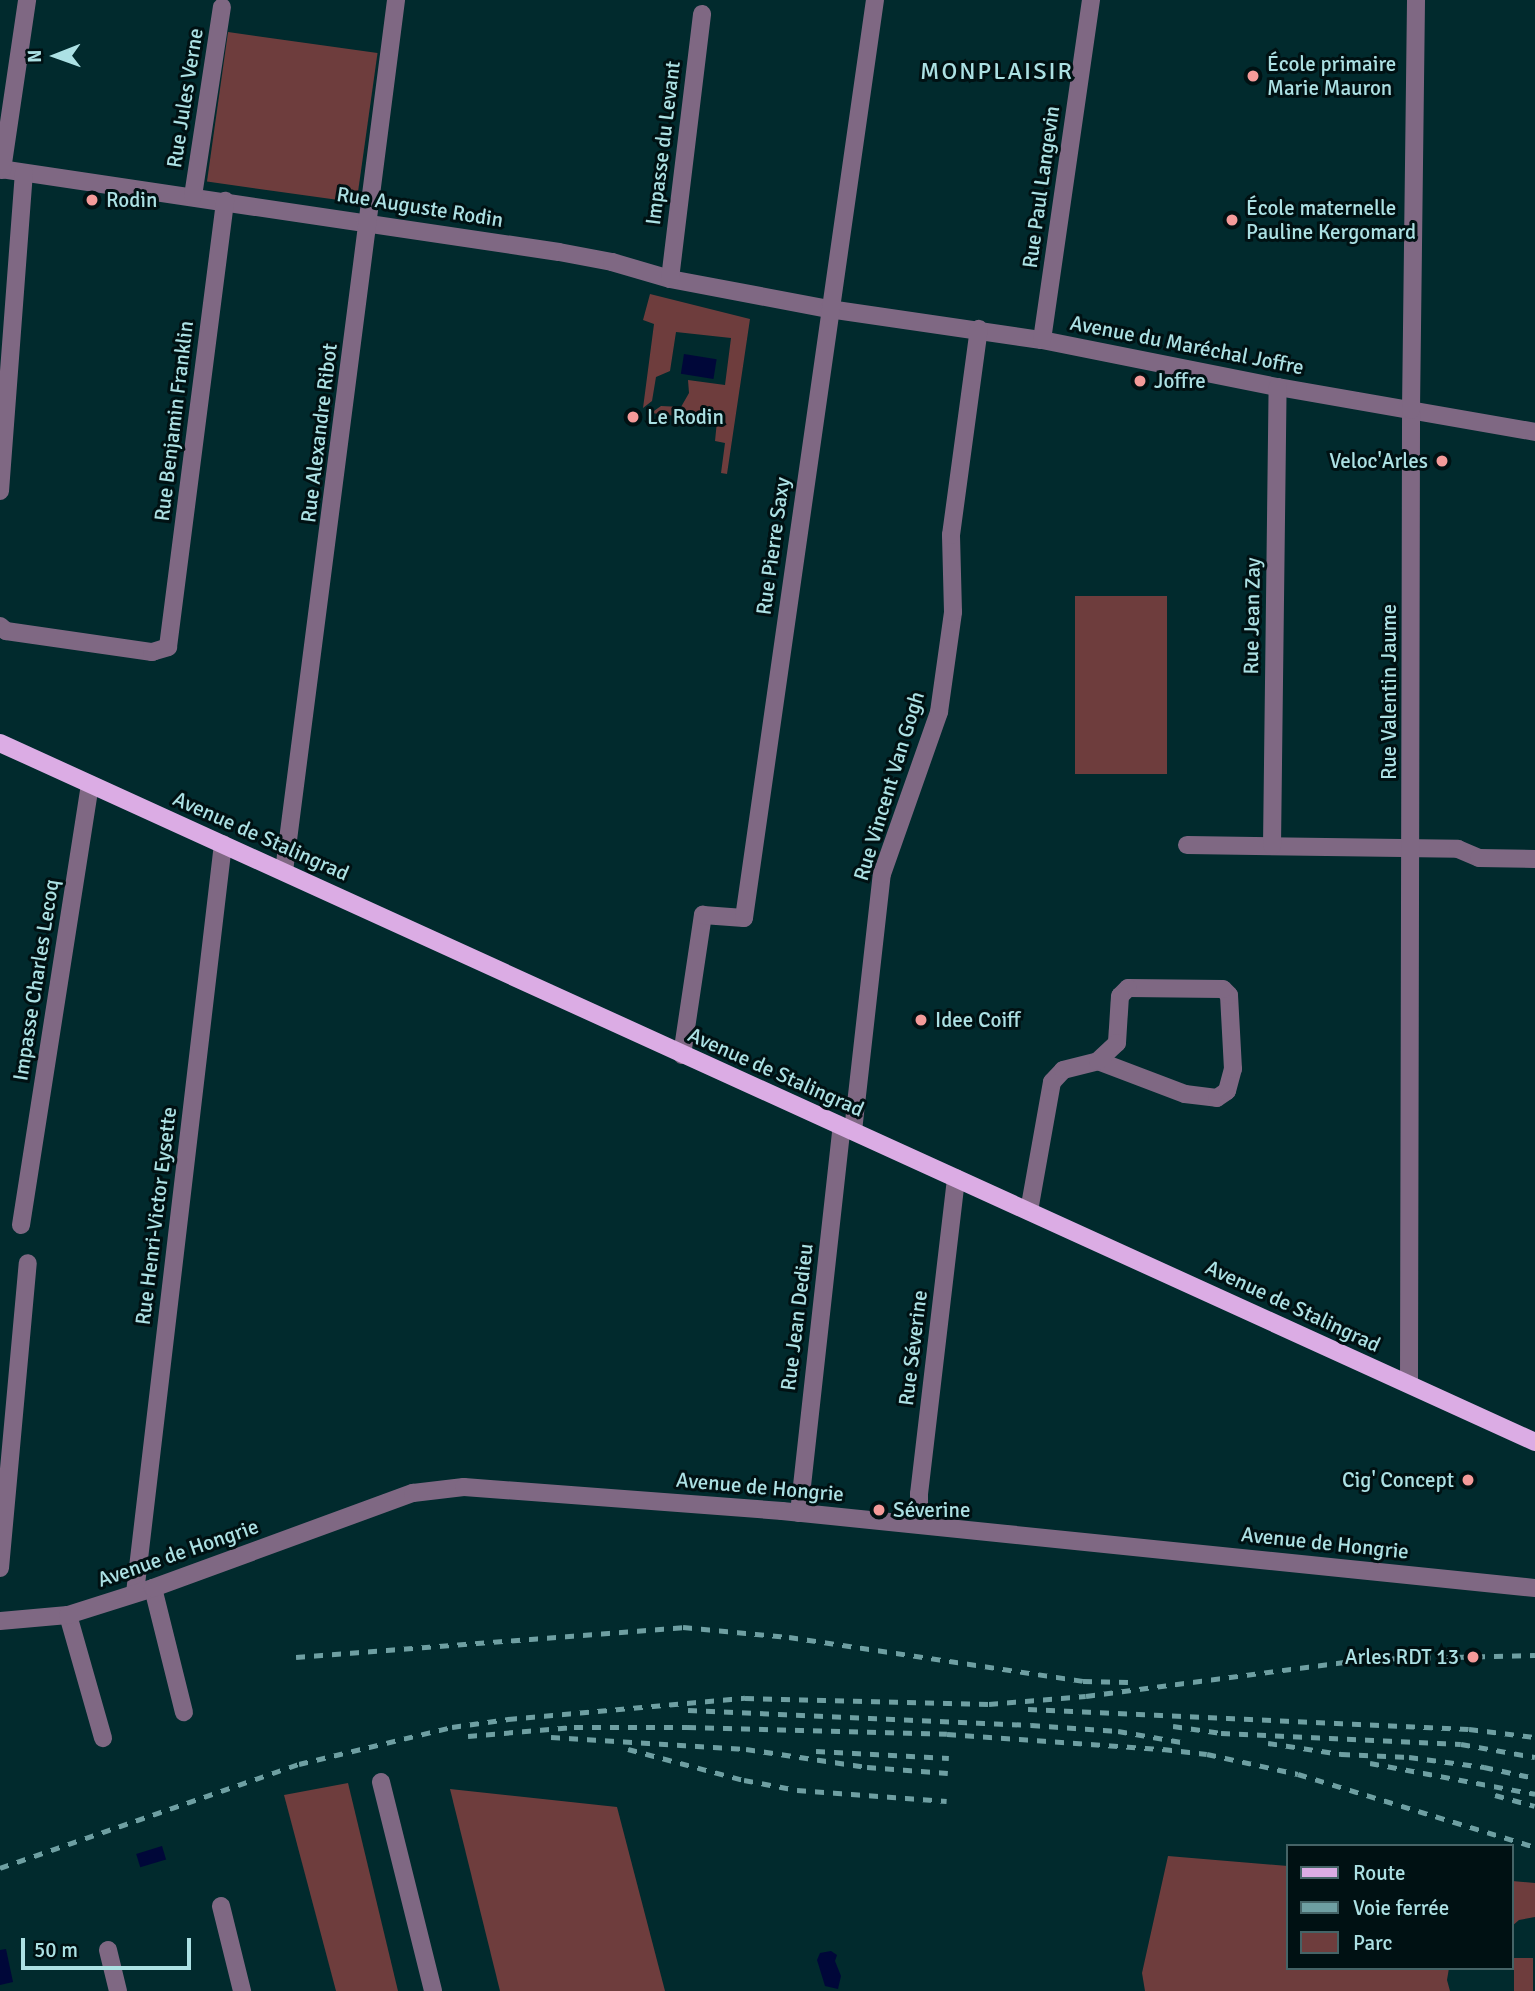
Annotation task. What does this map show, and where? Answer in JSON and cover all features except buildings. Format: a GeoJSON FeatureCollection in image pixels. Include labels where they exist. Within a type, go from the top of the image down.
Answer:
{"type":"FeatureCollection","features":[{"type":"Feature","properties":{"kind":"main road","name":"Avenue de Stalingrad"},"geometry":{"type":"LineString","coordinates":[[0,743],[1535,1442]]}},
{"type":"Feature","properties":{"kind":"street"},"geometry":{"type":"LineString","coordinates":[[1,170],[27,0]]}},
{"type":"Feature","properties":{"kind":"street","name":"Rue Alexandre Ribot"},"geometry":{"type":"LineString","coordinates":[[284,871],[396,0]]}},
{"type":"Feature","properties":{"kind":"street","name":"Rue Pierre Saxy"},"geometry":{"type":"LineString","coordinates":[[682,1055],[703,915],[744,918],[875,0]]}},
{"type":"Feature","properties":{"kind":"street","name":"Rue Paul Langevin"},"geometry":{"type":"LineString","coordinates":[[1042,340],[1091,0]]}},
{"type":"Feature","properties":{"kind":"street","name":"Rue Valentin Jaume"},"geometry":{"type":"LineString","coordinates":[[1409,1384],[1412,848],[1410,410],[1416,0]]}},
{"type":"Feature","properties":{"kind":"street","name":"Rue Jules Verne"},"geometry":{"type":"LineString","coordinates":[[193,196],[222,7]]}},
{"type":"Feature","properties":{"kind":"street","name":"Impasse du Levant"},"geometry":{"type":"LineString","coordinates":[[670,279],[702,14]]}},
{"type":"Feature","properties":{"kind":"street","name":"Rue Auguste Rodin"},"geometry":{"type":"LineString","coordinates":[[1,170],[193,196],[559,252],[612,262],[670,279],[829,309]]}},
{"type":"Feature","properties":{"kind":"street"},"geometry":{"type":"LineString","coordinates":[[0,491],[24,173]]}},
{"type":"Feature","properties":{"kind":"street","name":"Rue Benjamin Franklin"},"geometry":{"type":"LineString","coordinates":[[0,626],[6,631],[152,652],[169,647],[225,201]]}},
{"type":"Feature","properties":{"kind":"street","name":"Avenue du Maréchal Joffre"},"geometry":{"type":"LineString","coordinates":[[829,309],[979,329],[1278,387],[1535,432]]}},
{"type":"Feature","properties":{"kind":"street","name":"Rue Vincent Van Gogh"},"geometry":{"type":"LineString","coordinates":[[848,1128],[882,874],[939,712],[953,612],[950,535],[979,329]]}},
{"type":"Feature","properties":{"kind":"street","name":"Rue Jean Zay"},"geometry":{"type":"LineString","coordinates":[[1272,846],[1278,387]]}},
{"type":"Feature","properties":{"kind":"street","name":"Impasse Charles Lecoq"},"geometry":{"type":"LineString","coordinates":[[21,1225],[90,784]]}},
{"type":"Feature","properties":{"kind":"street","name":"Rue Henri-Victor Eysette"},"geometry":{"type":"LineString","coordinates":[[135,1593],[223,844]]}},
{"type":"Feature","properties":{"kind":"street"},"geometry":{"type":"LineString","coordinates":[[1187,845],[1458,849],[1479,858],[1535,859]]}},
{"type":"Feature","properties":{"kind":"street"},"geometry":{"type":"LineString","coordinates":[[1029,1211],[1052,1082],[1063,1070],[1098,1061],[1117,1043],[1120,996],[1128,988],[1223,989],[1229,996],[1233,1069],[1227,1091],[1217,1098],[1185,1094],[1098,1061]]}},
{"type":"Feature","properties":{"kind":"street","name":"Rue Jean Dedieu"},"geometry":{"type":"LineString","coordinates":[[799,1513],[848,1128]]}},
{"type":"Feature","properties":{"kind":"street","name":"Rue Séverine"},"geometry":{"type":"LineString","coordinates":[[919,1524],[919,1494],[956,1178]]}},
{"type":"Feature","properties":{"kind":"street"},"geometry":{"type":"LineString","coordinates":[[0,1568],[28,1263]]}},
{"type":"Feature","properties":{"kind":"street","name":"Avenue de Hongrie"},"geometry":{"type":"LineString","coordinates":[[0,1621],[68,1615],[153,1588],[413,1493],[464,1487],[919,1524],[1535,1588]]}},
{"type":"Feature","properties":{"kind":"street"},"geometry":{"type":"LineString","coordinates":[[153,1588],[184,1712]]}},
{"type":"Feature","properties":{"kind":"street"},"geometry":{"type":"LineString","coordinates":[[68,1615],[103,1738]]}},
{"type":"Feature","properties":{"kind":"street"},"geometry":{"type":"LineString","coordinates":[[381,1782],[433,1991]]}},
{"type":"Feature","properties":{"kind":"street"},"geometry":{"type":"LineString","coordinates":[[221,1906],[242,1991]]}},
{"type":"Feature","properties":{"kind":"street"},"geometry":{"type":"LineString","coordinates":[[108,1950],[118,1991]]}},
{"type":"Feature","properties":{"kind":"green space"},"geometry":{"type":"Polygon","coordinates":[[[228,32],[378,53],[357,203],[207,182],[228,32]]]}},
{"type":"Feature","properties":{"kind":"green space"},"geometry":{"type":"Polygon","coordinates":[[[650,294],[750,319],[727,474],[721,473],[725,443],[715,441],[717,421],[651,413],[661,406],[681,407],[689,393],[688,380],[725,385],[731,338],[676,332],[670,371],[656,377],[652,401],[643,408],[654,324],[643,320],[650,294]]]}},
{"type":"Feature","properties":{"kind":"green space"},"geometry":{"type":"Polygon","coordinates":[[[1075,596],[1167,596],[1167,774],[1075,774],[1075,596]]]}},
{"type":"Feature","properties":{"kind":"green space"},"geometry":{"type":"Polygon","coordinates":[[[348,1783],[398,1991],[336,1991],[284,1795],[348,1783]]]}},
{"type":"Feature","properties":{"kind":"green space"},"geometry":{"type":"Polygon","coordinates":[[[450,1789],[617,1807],[665,1991],[500,1991],[450,1789]]]}},
{"type":"Feature","properties":{"kind":"green space"},"geometry":{"type":"Polygon","coordinates":[[[1168,1856],[1286,1866],[1286,1970],[1449,1970],[1447,1980],[1450,1991],[1145,1991],[1142,1973],[1168,1856]]]}},
{"type":"Feature","properties":{"kind":"green space"},"geometry":{"type":"Polygon","coordinates":[[[1514,1881],[1535,1883],[1535,1917],[1519,1920],[1514,1924],[1514,1881]]]}},
{"type":"Feature","properties":{"kind":"green space"},"geometry":{"type":"Polygon","coordinates":[[[1514,1958],[1533,1958],[1533,1991],[1514,1991],[1514,1958]]]}},
{"type":"Feature","properties":{"kind":"shaded area"},"geometry":{"type":"Polygon","coordinates":[[[684,354],[717,359],[713,379],[681,374],[684,354]]]}},
{"type":"Feature","properties":{"kind":"shaded area"},"geometry":{"type":"Polygon","coordinates":[[[162,1846],[166,1859],[140,1867],[136,1854],[162,1846]]]}},
{"type":"Feature","properties":{"kind":"shaded area"},"geometry":{"type":"Polygon","coordinates":[[[6,1949],[13,1982],[0,1985],[0,1950],[6,1949]]]}},
{"type":"Feature","properties":{"kind":"shaded area"},"geometry":{"type":"Polygon","coordinates":[[[831,1951],[837,1955],[835,1961],[841,1976],[838,1989],[825,1986],[817,1960],[820,1953],[831,1951]]]}},
{"type":"Feature","properties":{"kind":"railway"},"geometry":{"type":"LineString","coordinates":[[296,1657],[683,1627],[789,1637],[1083,1681],[1128,1682]]}},
{"type":"Feature","properties":{"kind":"railway"},"geometry":{"type":"LineString","coordinates":[[0,1868],[299,1764],[452,1727],[508,1719],[745,1698],[989,1704],[1086,1696],[1368,1659],[1535,1655]]}},
{"type":"Feature","properties":{"kind":"railway"},"geometry":{"type":"LineString","coordinates":[[1028,1709],[1469,1729],[1535,1737]]}},
{"type":"Feature","properties":{"kind":"railway"},"geometry":{"type":"LineString","coordinates":[[688,1710],[1031,1725],[1118,1731],[1187,1743]]}},
{"type":"Feature","properties":{"kind":"railway"},"geometry":{"type":"LineString","coordinates":[[1173,1726],[1221,1733],[1461,1744],[1535,1757]]}},
{"type":"Feature","properties":{"kind":"railway"},"geometry":{"type":"LineString","coordinates":[[468,1736],[574,1727],[687,1727],[947,1734],[1163,1749],[1207,1754],[1298,1774],[1535,1847]]}},
{"type":"Feature","properties":{"kind":"railway"},"geometry":{"type":"LineString","coordinates":[[551,1737],[746,1749],[867,1767],[948,1773]]}},
{"type":"Feature","properties":{"kind":"railway"},"geometry":{"type":"LineString","coordinates":[[1268,1743],[1341,1754],[1409,1757],[1484,1767],[1535,1778]]}},
{"type":"Feature","properties":{"kind":"railway"},"geometry":{"type":"LineString","coordinates":[[628,1749],[744,1780],[797,1790],[947,1801]]}},
{"type":"Feature","properties":{"kind":"railway"},"geometry":{"type":"LineString","coordinates":[[816,1751],[949,1758]]}},
{"type":"Feature","properties":{"kind":"railway"},"geometry":{"type":"LineString","coordinates":[[1370,1763],[1535,1794]]}},
{"type":"Feature","properties":{"kind":"railway"},"geometry":{"type":"LineString","coordinates":[[1495,1795],[1535,1806]]}},
{"type":"Feature","properties":{"kind":"place","name":"École primaire Marie Mauron"},"geometry":{"type":"Point","coordinates":[1253,76]}},
{"type":"Feature","properties":{"kind":"place","name":"Rodin"},"geometry":{"type":"Point","coordinates":[92,200]}},
{"type":"Feature","properties":{"kind":"place","name":"École maternelle Pauline Kergomard"},"geometry":{"type":"Point","coordinates":[1232,220]}},
{"type":"Feature","properties":{"kind":"place","name":"Joffre"},"geometry":{"type":"Point","coordinates":[1140,381]}},
{"type":"Feature","properties":{"kind":"place","name":"Le Rodin"},"geometry":{"type":"Point","coordinates":[633,417]}},
{"type":"Feature","properties":{"kind":"place","name":"Veloc'Arles"},"geometry":{"type":"Point","coordinates":[1442,461]}},
{"type":"Feature","properties":{"kind":"place","name":"Idee Coiff"},"geometry":{"type":"Point","coordinates":[921,1020]}},
{"type":"Feature","properties":{"kind":"place","name":"Cig' Concept"},"geometry":{"type":"Point","coordinates":[1468,1480]}},
{"type":"Feature","properties":{"kind":"place","name":"Séverine"},"geometry":{"type":"Point","coordinates":[879,1510]}},
{"type":"Feature","properties":{"kind":"place","name":"Arles RDT 13"},"geometry":{"type":"Point","coordinates":[1473,1657]}},
{"type":"Feature","properties":{"kind":"district","name":"MONPLAISIR"},"geometry":{"type":"Point","coordinates":[997,72]}}]}
